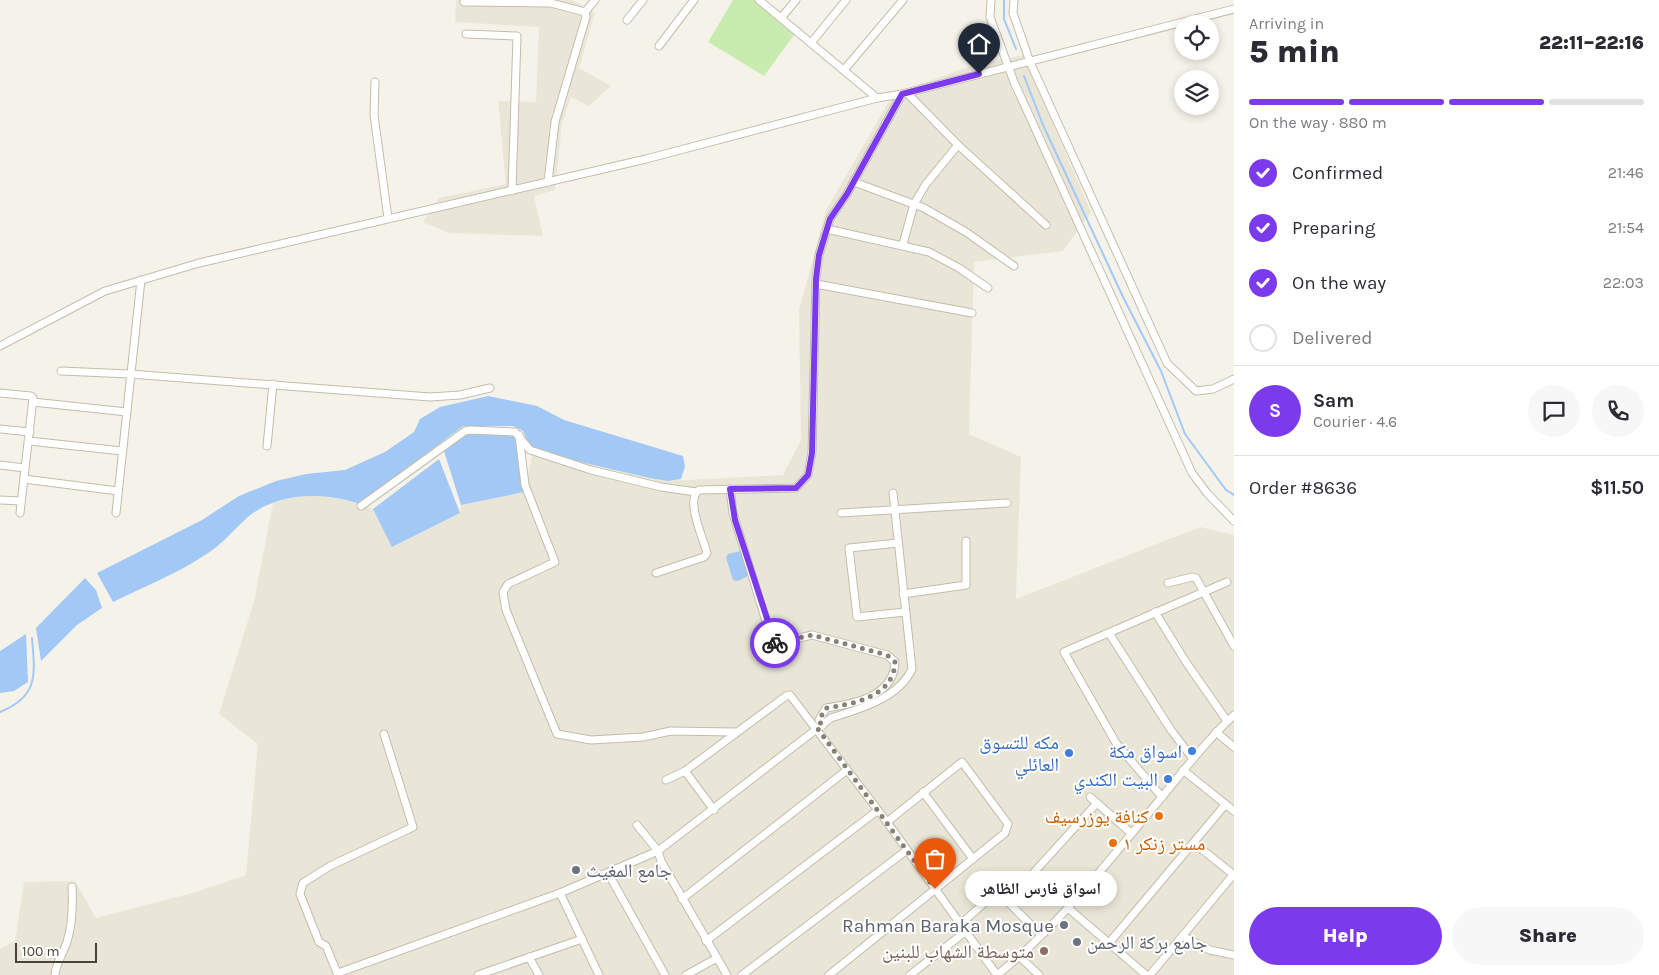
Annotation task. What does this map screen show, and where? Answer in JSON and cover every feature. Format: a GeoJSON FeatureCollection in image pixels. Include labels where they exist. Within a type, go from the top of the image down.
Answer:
{"type":"FeatureCollection","features":[{"type":"Feature","properties":{"kind":"street"},"geometry":{"type":"LineString","coordinates":[[548,182],[555,122],[586,17],[585,12],[595,0]]}},
{"type":"Feature","properties":{"kind":"street"},"geometry":{"type":"LineString","coordinates":[[627,20],[643,0]]}},
{"type":"Feature","properties":{"kind":"street"},"geometry":{"type":"LineString","coordinates":[[659,46],[694,0]]}},
{"type":"Feature","properties":{"kind":"street"},"geometry":{"type":"LineString","coordinates":[[758,0],[878,98]]}},
{"type":"Feature","properties":{"kind":"street"},"geometry":{"type":"LineString","coordinates":[[781,18],[796,0]]}},
{"type":"Feature","properties":{"kind":"street"},"geometry":{"type":"LineString","coordinates":[[811,43],[846,0]]}},
{"type":"Feature","properties":{"kind":"street"},"geometry":{"type":"LineString","coordinates":[[844,70],[903,0]]}},
{"type":"Feature","properties":{"kind":"street"},"geometry":{"type":"LineString","coordinates":[[991,0],[990,17],[1009,68],[1052,168],[1192,473],[1207,493],[1234,521]]}},
{"type":"Feature","properties":{"kind":"street"},"geometry":{"type":"LineString","coordinates":[[1014,0],[1013,13],[1030,62],[1167,363],[1196,391],[1213,389],[1234,379]]}},
{"type":"Feature","properties":{"kind":"street"},"geometry":{"type":"LineString","coordinates":[[464,2],[551,3],[585,12]]}},
{"type":"Feature","properties":{"kind":"street"},"geometry":{"type":"LineString","coordinates":[[0,346],[105,291],[199,263],[646,160],[878,98],[904,94],[1009,68],[1234,9]]}},
{"type":"Feature","properties":{"kind":"street"},"geometry":{"type":"LineString","coordinates":[[466,34],[517,36],[512,191]]}},
{"type":"Feature","properties":{"kind":"street"},"geometry":{"type":"LineString","coordinates":[[375,82],[374,115],[388,218]]}},
{"type":"Feature","properties":{"kind":"street"},"geometry":{"type":"LineString","coordinates":[[904,94],[1046,226]]}},
{"type":"Feature","properties":{"kind":"street"},"geometry":{"type":"LineString","coordinates":[[361,506],[465,431],[515,432],[530,450],[592,470],[661,487],[696,492],[699,490],[796,488],[808,475],[812,453],[816,269],[830,219],[854,182],[904,94]]}},
{"type":"Feature","properties":{"kind":"street"},"geometry":{"type":"LineString","coordinates":[[903,244],[914,204],[926,184],[958,145]]}},
{"type":"Feature","properties":{"kind":"street"},"geometry":{"type":"LineString","coordinates":[[854,182],[914,204],[966,232],[1014,266]]}},
{"type":"Feature","properties":{"kind":"street"},"geometry":{"type":"LineString","coordinates":[[827,229],[903,244],[929,252],[959,268],[988,288]]}},
{"type":"Feature","properties":{"kind":"street"},"geometry":{"type":"LineString","coordinates":[[116,513],[141,280]]}},
{"type":"Feature","properties":{"kind":"street"},"geometry":{"type":"LineString","coordinates":[[816,284],[972,312]]}},
{"type":"Feature","properties":{"kind":"street"},"geometry":{"type":"LineString","coordinates":[[61,371],[273,384],[430,397],[460,395],[490,388]]}},
{"type":"Feature","properties":{"kind":"street"},"geometry":{"type":"LineString","coordinates":[[267,446],[273,384]]}},
{"type":"Feature","properties":{"kind":"street"},"geometry":{"type":"LineString","coordinates":[[0,393],[31,396],[34,402],[20,513]]}},
{"type":"Feature","properties":{"kind":"street"},"geometry":{"type":"LineString","coordinates":[[34,402],[127,412]]}},
{"type":"Feature","properties":{"kind":"street"},"geometry":{"type":"LineString","coordinates":[[0,429],[30,432]]}},
{"type":"Feature","properties":{"kind":"street"},"geometry":{"type":"LineString","coordinates":[[519,435],[524,485],[555,562],[508,584],[503,592],[506,610],[557,734],[591,740],[643,737],[671,731],[736,732]]}},
{"type":"Feature","properties":{"kind":"street"},"geometry":{"type":"LineString","coordinates":[[29,441],[122,451]]}},
{"type":"Feature","properties":{"kind":"street"},"geometry":{"type":"LineString","coordinates":[[0,466],[25,468]]}},
{"type":"Feature","properties":{"kind":"street"},"geometry":{"type":"LineString","coordinates":[[24,479],[118,491]]}},
{"type":"Feature","properties":{"kind":"street"},"geometry":{"type":"LineString","coordinates":[[730,489],[735,520],[773,644],[812,635],[887,655],[895,662],[891,678],[881,690],[855,704],[826,708],[819,720],[820,728]]}},
{"type":"Feature","properties":{"kind":"street"},"geometry":{"type":"LineString","coordinates":[[656,573],[704,557],[707,552],[692,503],[696,492]]}},
{"type":"Feature","properties":{"kind":"street"},"geometry":{"type":"LineString","coordinates":[[384,734],[413,827],[330,866],[303,883],[301,888],[300,894],[319,942],[326,946],[338,974],[560,893],[658,851],[714,810],[831,718],[862,709],[908,678],[912,669],[893,493]]}},
{"type":"Feature","properties":{"kind":"street"},"geometry":{"type":"LineString","coordinates":[[0,500],[21,501]]}},
{"type":"Feature","properties":{"kind":"street"},"geometry":{"type":"LineString","coordinates":[[841,513],[1007,503]]}},
{"type":"Feature","properties":{"kind":"street"},"geometry":{"type":"LineString","coordinates":[[898,542],[849,548],[857,617],[905,612]]}},
{"type":"Feature","properties":{"kind":"street"},"geometry":{"type":"LineString","coordinates":[[903,594],[966,585],[966,542]]}},
{"type":"Feature","properties":{"kind":"street"},"geometry":{"type":"LineString","coordinates":[[1168,583],[1192,577],[1196,578],[1234,646]]}},
{"type":"Feature","properties":{"kind":"street"},"geometry":{"type":"LineString","coordinates":[[1162,797],[1116,743],[1064,652],[1227,582]]}},
{"type":"Feature","properties":{"kind":"street"},"geometry":{"type":"LineString","coordinates":[[1155,612],[1186,662],[1227,721]]}},
{"type":"Feature","properties":{"kind":"street"},"geometry":{"type":"LineString","coordinates":[[1109,633],[1171,730],[1193,759]]}},
{"type":"Feature","properties":{"kind":"street"},"geometry":{"type":"LineString","coordinates":[[666,780],[685,771],[736,732],[790,695],[820,728],[847,770],[887,822],[997,975],[1020,957],[1068,908],[1183,770],[1234,714]]}},
{"type":"Feature","properties":{"kind":"street"},"geometry":{"type":"LineString","coordinates":[[1216,732],[1234,747]]}},
{"type":"Feature","properties":{"kind":"street"},"geometry":{"type":"LineString","coordinates":[[829,975],[891,927],[1005,833],[1008,824],[964,763],[960,762],[887,822]]}},
{"type":"Feature","properties":{"kind":"street"},"geometry":{"type":"LineString","coordinates":[[682,899],[847,770]]}},
{"type":"Feature","properties":{"kind":"street"},"geometry":{"type":"LineString","coordinates":[[1183,770],[1234,812]]}},
{"type":"Feature","properties":{"kind":"street"},"geometry":{"type":"LineString","coordinates":[[685,771],[714,810]]}},
{"type":"Feature","properties":{"kind":"street"},"geometry":{"type":"LineString","coordinates":[[923,792],[973,859]]}},
{"type":"Feature","properties":{"kind":"street"},"geometry":{"type":"LineString","coordinates":[[1090,797],[1131,833]]}},
{"type":"Feature","properties":{"kind":"street"},"geometry":{"type":"LineString","coordinates":[[1007,902],[1097,803]]}},
{"type":"Feature","properties":{"kind":"street"},"geometry":{"type":"LineString","coordinates":[[1109,944],[1226,805]]}},
{"type":"Feature","properties":{"kind":"street"},"geometry":{"type":"LineString","coordinates":[[706,941],[877,811]]}},
{"type":"Feature","properties":{"kind":"street"},"geometry":{"type":"LineString","coordinates":[[637,826],[658,851],[661,861],[682,899],[727,975]]}},
{"type":"Feature","properties":{"kind":"street"},"geometry":{"type":"LineString","coordinates":[[1150,975],[1233,875],[1194,843]]}},
{"type":"Feature","properties":{"kind":"street"},"geometry":{"type":"LineString","coordinates":[[742,975],[907,850]]}},
{"type":"Feature","properties":{"kind":"street"},"geometry":{"type":"LineString","coordinates":[[608,873],[665,975]]}},
{"type":"Feature","properties":{"kind":"street"},"geometry":{"type":"LineString","coordinates":[[55,975],[58,960],[67,942],[71,922],[72,888]]}},
{"type":"Feature","properties":{"kind":"street"},"geometry":{"type":"LineString","coordinates":[[560,893],[599,975]]}},
{"type":"Feature","properties":{"kind":"street"},"geometry":{"type":"LineString","coordinates":[[961,924],[993,895],[1002,896],[1041,935]]}},
{"type":"Feature","properties":{"kind":"street"},"geometry":{"type":"LineString","coordinates":[[1068,908],[1146,975]]}},
{"type":"Feature","properties":{"kind":"street"},"geometry":{"type":"LineString","coordinates":[[910,975],[965,932]]}},
{"type":"Feature","properties":{"kind":"street"},"geometry":{"type":"LineString","coordinates":[[1182,936],[1210,950],[1234,955]]}},
{"type":"Feature","properties":{"kind":"street"},"geometry":{"type":"LineString","coordinates":[[478,975],[582,939]]}},
{"type":"Feature","properties":{"kind":"street"},"geometry":{"type":"LineString","coordinates":[[529,957],[539,975]]}},
{"type":"Feature","properties":{"kind":"street"},"geometry":{"type":"LineString","coordinates":[[1020,957],[1039,975]]}},
{"type":"Feature","properties":{"kind":"street"},"geometry":{"type":"LineString","coordinates":[[686,975],[717,958]]}},
{"type":"Feature","properties":{"kind":"shaded area"},"geometry":{"type":"Polygon","coordinates":[[[456,0],[572,0],[595,13],[579,68],[611,86],[589,106],[571,97],[562,124],[555,190],[534,196],[543,236],[449,233],[423,222],[439,198],[506,184],[498,101],[536,102],[539,27],[455,22],[456,0]]]}},
{"type":"Feature","properties":{"kind":"shaded area"},"geometry":{"type":"Polygon","coordinates":[[[1023,55],[1091,212],[1063,251],[974,262],[969,434],[1021,457],[1016,599],[1200,527],[1234,535],[1234,975],[0,975],[0,949],[15,941],[24,882],[75,881],[96,918],[192,893],[246,875],[258,744],[219,714],[254,601],[273,503],[289,498],[314,495],[331,496],[357,503],[373,509],[393,547],[460,513],[461,505],[524,492],[534,448],[572,460],[667,481],[783,475],[801,440],[799,310],[826,210],[888,103],[904,90],[971,66],[1023,55]]]}},
{"type":"Feature","properties":{"kind":"green space"},"geometry":{"type":"Polygon","coordinates":[[[733,0],[754,0],[778,19],[794,35],[764,76],[708,42],[733,0]]]}},
{"type":"Feature","properties":{"kind":"water"},"geometry":{"type":"Polygon","coordinates":[[[488,396],[537,406],[564,420],[683,456],[685,466],[681,479],[668,481],[650,478],[572,460],[534,448],[528,443],[523,431],[513,426],[463,426],[371,495],[357,503],[343,499],[315,496],[286,499],[273,503],[248,517],[217,547],[194,562],[113,602],[97,573],[202,520],[239,496],[276,481],[306,474],[345,470],[385,452],[414,432],[420,419],[440,407],[488,396]]]}},
{"type":"Feature","properties":{"kind":"water"},"geometry":{"type":"Polygon","coordinates":[[[465,432],[517,435],[524,492],[461,505],[443,448],[465,432]]]}},
{"type":"Feature","properties":{"kind":"water"},"geometry":{"type":"Polygon","coordinates":[[[439,459],[460,513],[392,547],[373,509],[439,459]]]}},
{"type":"Feature","properties":{"kind":"water"},"geometry":{"type":"Polygon","coordinates":[[[741,551],[744,554],[750,575],[738,581],[733,580],[726,558],[728,554],[741,551]]]}},
{"type":"Feature","properties":{"kind":"water"},"geometry":{"type":"Polygon","coordinates":[[[85,578],[96,590],[102,608],[77,625],[41,661],[36,628],[85,578]]]}},
{"type":"Feature","properties":{"kind":"water"},"geometry":{"type":"Polygon","coordinates":[[[26,634],[28,682],[14,691],[0,693],[0,651],[26,634]]]}},
{"type":"Feature","properties":{"kind":"waterway"},"geometry":{"type":"LineString","coordinates":[[1004,0],[1004,19],[1016,49]]}},
{"type":"Feature","properties":{"kind":"waterway"},"geometry":{"type":"LineString","coordinates":[[1024,76],[1043,125],[1123,297],[1161,371],[1185,434],[1226,490],[1234,495]]}},
{"type":"Feature","properties":{"kind":"waterway"},"geometry":{"type":"LineString","coordinates":[[0,712],[22,699],[32,683],[34,663],[32,638]]}},
{"type":"Feature","properties":{"kind":"way so far"},"geometry":{"type":"LineString","coordinates":[[775,643],[812,635],[892,657],[895,662],[895,669],[891,678],[881,690],[855,704],[826,708],[819,720],[822,726],[818,729],[935,889]]}},
{"type":"Feature","properties":{"kind":"place","name":"اسواق مكة"},"geometry":{"type":"Point","coordinates":[1192,751]}},
{"type":"Feature","properties":{"kind":"place","name":"مكه للتسوق العائلي"},"geometry":{"type":"Point","coordinates":[1069,753]}},
{"type":"Feature","properties":{"kind":"place","name":"البيت الكندي"},"geometry":{"type":"Point","coordinates":[1168,779]}},
{"type":"Feature","properties":{"kind":"place","name":"كنافة يوزرسيف"},"geometry":{"type":"Point","coordinates":[1159,816]}},
{"type":"Feature","properties":{"kind":"place","name":"مستر زنكر ١"},"geometry":{"type":"Point","coordinates":[1113,843]}},
{"type":"Feature","properties":{"kind":"place","name":"جامع المغيث"},"geometry":{"type":"Point","coordinates":[576,870]}},
{"type":"Feature","properties":{"kind":"place","name":"اسواق فارس الظاهر"},"geometry":{"type":"Point","coordinates":[935,889]}},
{"type":"Feature","properties":{"kind":"place","name":"Rahman Baraka Mosque"},"geometry":{"type":"Point","coordinates":[1064,925]}},
{"type":"Feature","properties":{"kind":"place","name":"جامع بركة الرحمن"},"geometry":{"type":"Point","coordinates":[1077,942]}},
{"type":"Feature","properties":{"kind":"place","name":"متوسطة الشهاب للبنين"},"geometry":{"type":"Point","coordinates":[1044,951]}},
{"type":"Feature","properties":{"kind":"route"},"geometry":{"type":"LineString","coordinates":[[775,643],[773,644],[735,520],[730,500],[730,489],[796,488],[806,479],[812,453],[816,269],[830,219],[847,194],[902,94],[979,74]]}}]}
